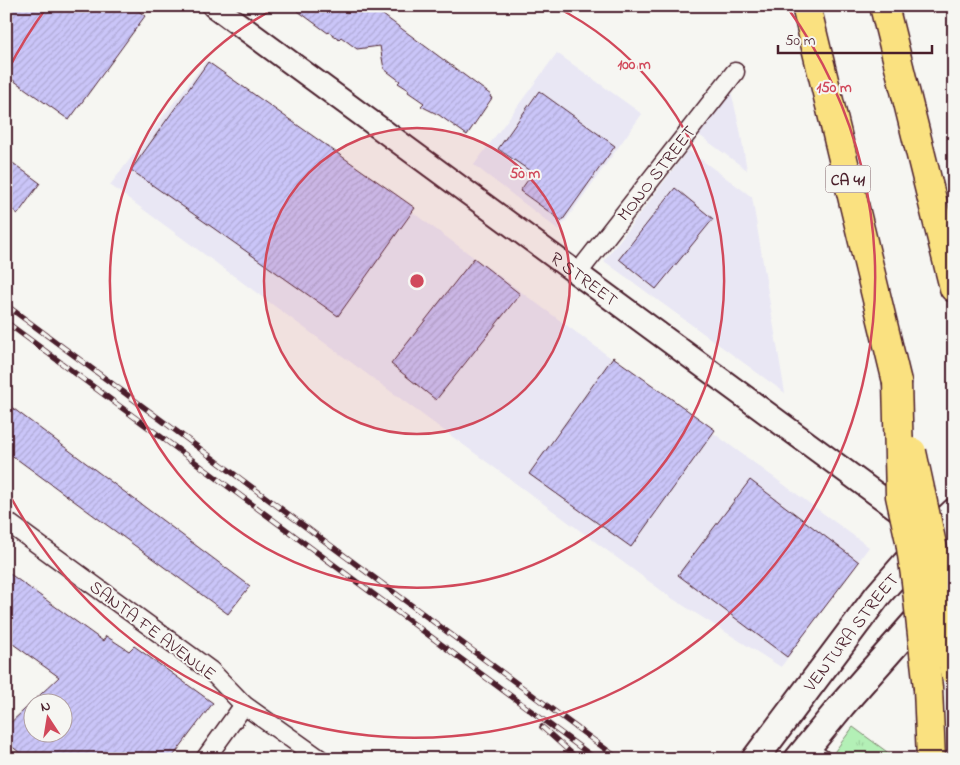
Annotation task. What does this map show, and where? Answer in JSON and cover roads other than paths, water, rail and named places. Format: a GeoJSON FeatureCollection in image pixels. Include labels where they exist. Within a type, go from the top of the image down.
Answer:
{"type":"FeatureCollection","features":[{"type":"Feature","properties":{"kind":"highway","name":"CA 41"},"geometry":{"type":"LineString","coordinates":[[806,6],[897,382],[936,563],[954,671]]}},
{"type":"Feature","properties":{"kind":"highway"},"geometry":{"type":"LineString","coordinates":[[884,6],[954,288]]}},
{"type":"Feature","properties":{"kind":"highway"},"geometry":{"type":"LineString","coordinates":[[897,382],[900,496],[910,541],[924,636],[931,759]]}},
{"type":"Feature","properties":{"kind":"main road","name":"VENTURA STREET"},"geometry":{"type":"LineString","coordinates":[[755,759],[878,595],[931,534],[954,512]]}},
{"type":"Feature","properties":{"kind":"main road","name":"VENTURA STREET"},"geometry":{"type":"LineString","coordinates":[[808,755],[954,578]]}},
{"type":"Feature","properties":{"kind":"street","name":"R STREET"},"geometry":{"type":"LineString","coordinates":[[214,6],[954,552]]}},
{"type":"Feature","properties":{"kind":"street","name":"MONO STREET"},"geometry":{"type":"LineString","coordinates":[[578,274],[735,72]]}},
{"type":"Feature","properties":{"kind":"street","name":"SANTA FE AVENUE"},"geometry":{"type":"LineString","coordinates":[[6,521],[211,671],[244,705],[320,759]]}},
{"type":"Feature","properties":{"kind":"street"},"geometry":{"type":"LineString","coordinates":[[205,759],[244,705]]}},
{"type":"Feature","properties":{"kind":"railway"},"geometry":{"type":"LineString","coordinates":[[6,305],[619,759]]}},
{"type":"Feature","properties":{"kind":"railway"},"geometry":{"type":"LineString","coordinates":[[6,322],[596,759]]}},
{"type":"Feature","properties":{"kind":"railway"},"geometry":{"type":"LineString","coordinates":[[542,727],[578,759]]}}]}
